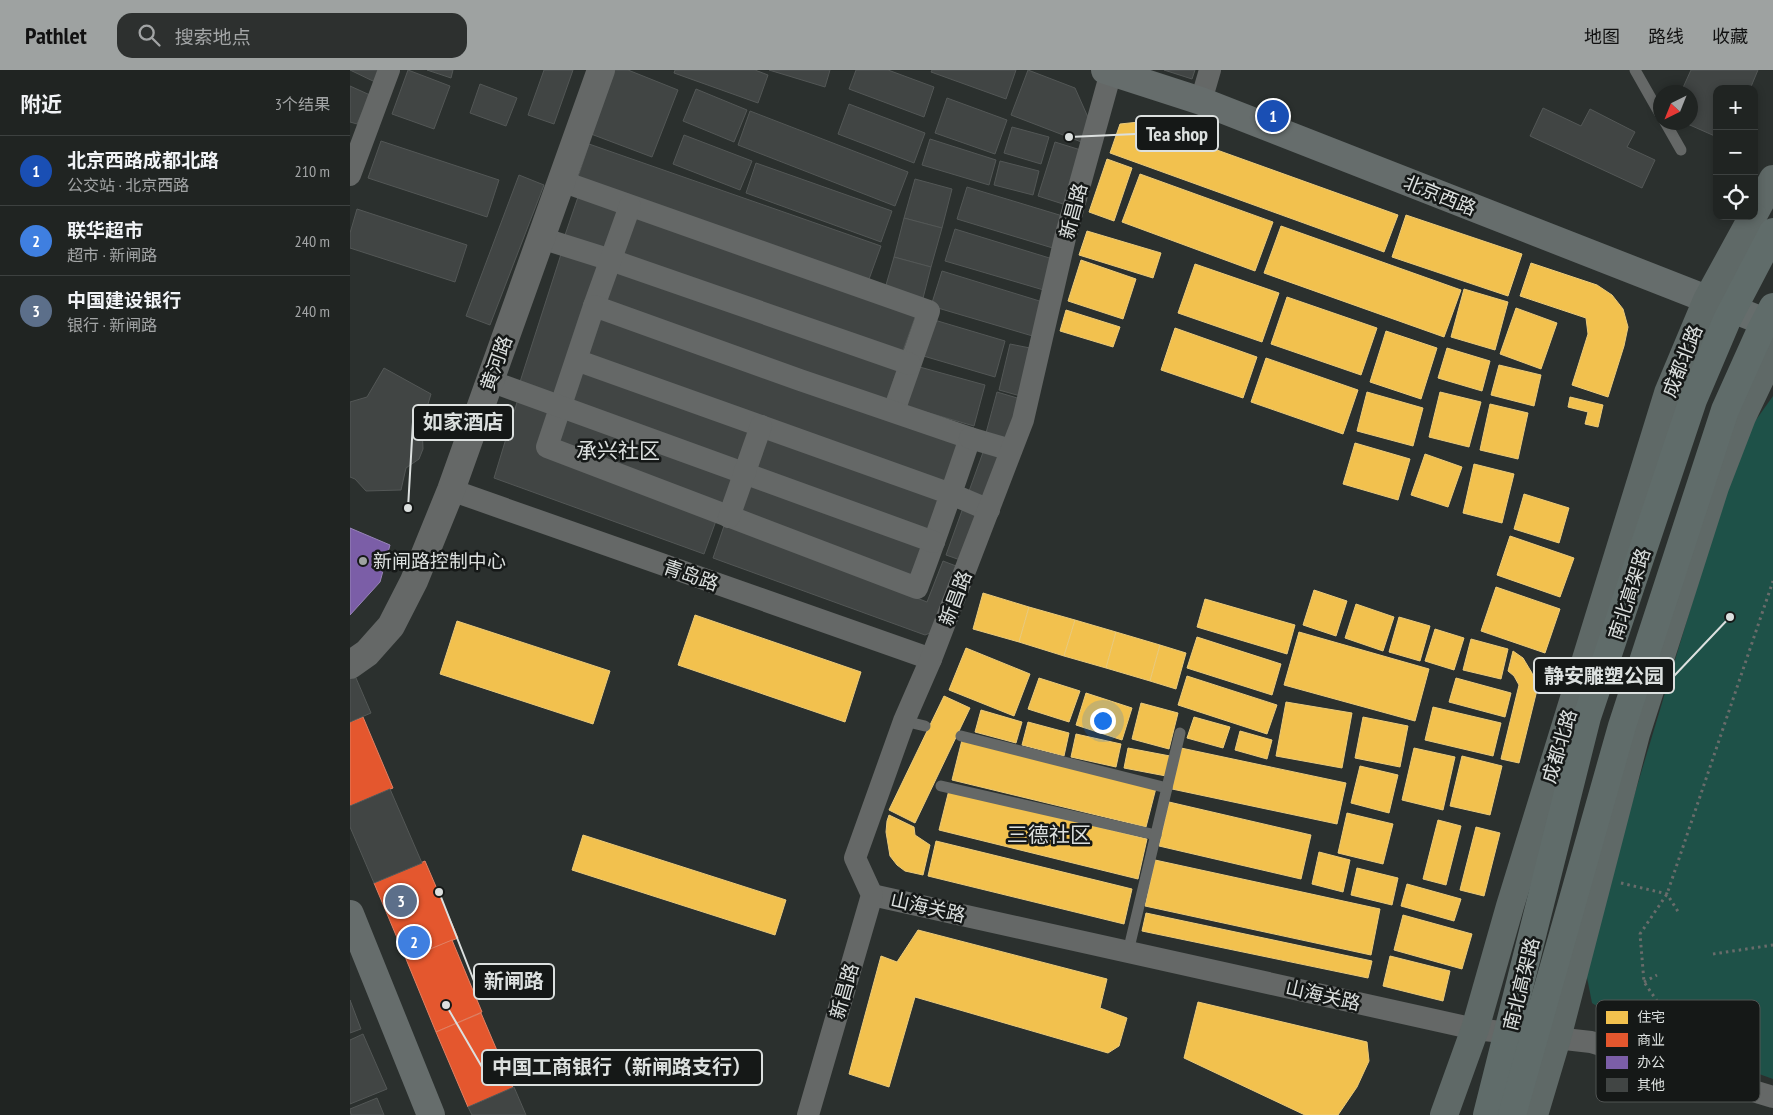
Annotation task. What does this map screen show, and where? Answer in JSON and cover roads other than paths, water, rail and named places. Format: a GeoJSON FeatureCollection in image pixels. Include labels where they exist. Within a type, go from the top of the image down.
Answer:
{"type":"FeatureCollection","features":[{"type":"Feature","properties":{"kind":"highway","name":"南北高架路"},"geometry":{"type":"LineString","coordinates":[[1487,1115],[1587,717],[1693,400],[1727,320],[1773,232]]}},
{"type":"Feature","properties":{"kind":"highway","name":"南北高架路"},"geometry":{"type":"LineString","coordinates":[[1512,1115],[1622,726],[1725,410],[1773,307]]}},
{"type":"Feature","properties":{"kind":"main road","name":"北京西路"},"geometry":{"type":"LineString","coordinates":[[1108,71],[1201,101],[1773,325]]}},
{"type":"Feature","properties":{"kind":"main road","name":"成都北路"},"geometry":{"type":"LineString","coordinates":[[1758,208],[1773,180]]}},
{"type":"Feature","properties":{"kind":"main road","name":"成都北路"},"geometry":{"type":"LineString","coordinates":[[1444,1115],[1475,1029],[1513,896],[1668,393],[1707,300],[1751,220]]}},
{"type":"Feature","properties":{"kind":"main road"},"geometry":{"type":"LineString","coordinates":[[1534,1115],[1557,1038],[1636,734],[1715,487],[1742,417],[1773,352]]}},
{"type":"Feature","properties":{"kind":"main road"},"geometry":{"type":"LineString","coordinates":[[350,914],[431,1115]]}},
{"type":"Feature","properties":{"kind":"street"},"geometry":{"type":"LineString","coordinates":[[350,175],[356,139],[389,70]]}},
{"type":"Feature","properties":{"kind":"street","name":"黄河路"},"geometry":{"type":"LineString","coordinates":[[350,665],[367,653],[391,626],[414,581],[451,490],[601,70]]}},
{"type":"Feature","properties":{"kind":"street"},"geometry":{"type":"LineString","coordinates":[[1201,101],[1210,70]]}},
{"type":"Feature","properties":{"kind":"street","name":"新昌路"},"geometry":{"type":"LineString","coordinates":[[808,1115],[872,895],[854,858],[904,721],[931,659],[1023,420],[1065,238],[1108,71]]}},
{"type":"Feature","properties":{"kind":"street"},"geometry":{"type":"LineString","coordinates":[[561,181],[929,311],[894,411]]}},
{"type":"Feature","properties":{"kind":"street"},"geometry":{"type":"LineString","coordinates":[[630,206],[559,407],[547,447],[917,588],[970,438]]}},
{"type":"Feature","properties":{"kind":"street"},"geometry":{"type":"LineString","coordinates":[[541,238],[611,260],[910,364]]}},
{"type":"Feature","properties":{"kind":"street"},"geometry":{"type":"LineString","coordinates":[[594,306],[800,380],[970,438],[1011,450]]}},
{"type":"Feature","properties":{"kind":"street"},"geometry":{"type":"LineString","coordinates":[[576,360],[951,494],[988,510]]}},
{"type":"Feature","properties":{"kind":"street"},"geometry":{"type":"LineString","coordinates":[[490,382],[934,542]]}},
{"type":"Feature","properties":{"kind":"street"},"geometry":{"type":"LineString","coordinates":[[729,517],[761,426]]}},
{"type":"Feature","properties":{"kind":"street","name":"青岛路"},"geometry":{"type":"LineString","coordinates":[[451,490],[931,659]]}},
{"type":"Feature","properties":{"kind":"street","name":"山海关路"},"geometry":{"type":"LineString","coordinates":[[872,895],[1475,1029],[1596,1043]]}},
{"type":"Feature","properties":{"kind":"street","name":"山海关路"},"geometry":{"type":"LineString","coordinates":[[1760,1093],[1773,1097]]}},
{"type":"Feature","properties":{"kind":"lane"},"geometry":{"type":"LineString","coordinates":[[1634,70],[1653,102]]}},
{"type":"Feature","properties":{"kind":"lane"},"geometry":{"type":"LineString","coordinates":[[1670,130],[1682,150]]}},
{"type":"Feature","properties":{"kind":"lane"},"geometry":{"type":"LineString","coordinates":[[904,721],[926,726]]}},
{"type":"Feature","properties":{"kind":"lane"},"geometry":{"type":"LineString","coordinates":[[1128,952],[1180,733]]}},
{"type":"Feature","properties":{"kind":"lane"},"geometry":{"type":"LineString","coordinates":[[961,736],[1167,788]]}},
{"type":"Feature","properties":{"kind":"lane"},"geometry":{"type":"LineString","coordinates":[[941,786],[1156,835]]}},
{"type":"Feature","properties":{"kind":"place","name":"北京西路成都北路"},"geometry":{"type":"Point","coordinates":[1273,116]}},
{"type":"Feature","properties":{"kind":"place","name":"Tea shop"},"geometry":{"type":"Point","coordinates":[1069,137]}},
{"type":"Feature","properties":{"kind":"place","name":"如家酒店"},"geometry":{"type":"Point","coordinates":[408,508]}},
{"type":"Feature","properties":{"kind":"place","name":"新闸路控制中心"},"geometry":{"type":"Point","coordinates":[363,561]}},
{"type":"Feature","properties":{"kind":"place","name":"静安雕塑公园"},"geometry":{"type":"Point","coordinates":[1730,617]}},
{"type":"Feature","properties":{"kind":"place","name":"新闸路"},"geometry":{"type":"Point","coordinates":[439,892]}},
{"type":"Feature","properties":{"kind":"place","name":"中国建设银行"},"geometry":{"type":"Point","coordinates":[401,901]}},
{"type":"Feature","properties":{"kind":"place","name":"联华超市"},"geometry":{"type":"Point","coordinates":[414,942]}},
{"type":"Feature","properties":{"kind":"place","name":"中国工商银行（新闸路支行）"},"geometry":{"type":"Point","coordinates":[446,1005]}},
{"type":"Feature","properties":{"kind":"district","name":"承兴社区"},"geometry":{"type":"Point","coordinates":[618,451]}},
{"type":"Feature","properties":{"kind":"district","name":"三德社区"},"geometry":{"type":"Point","coordinates":[1049,835]}}]}
